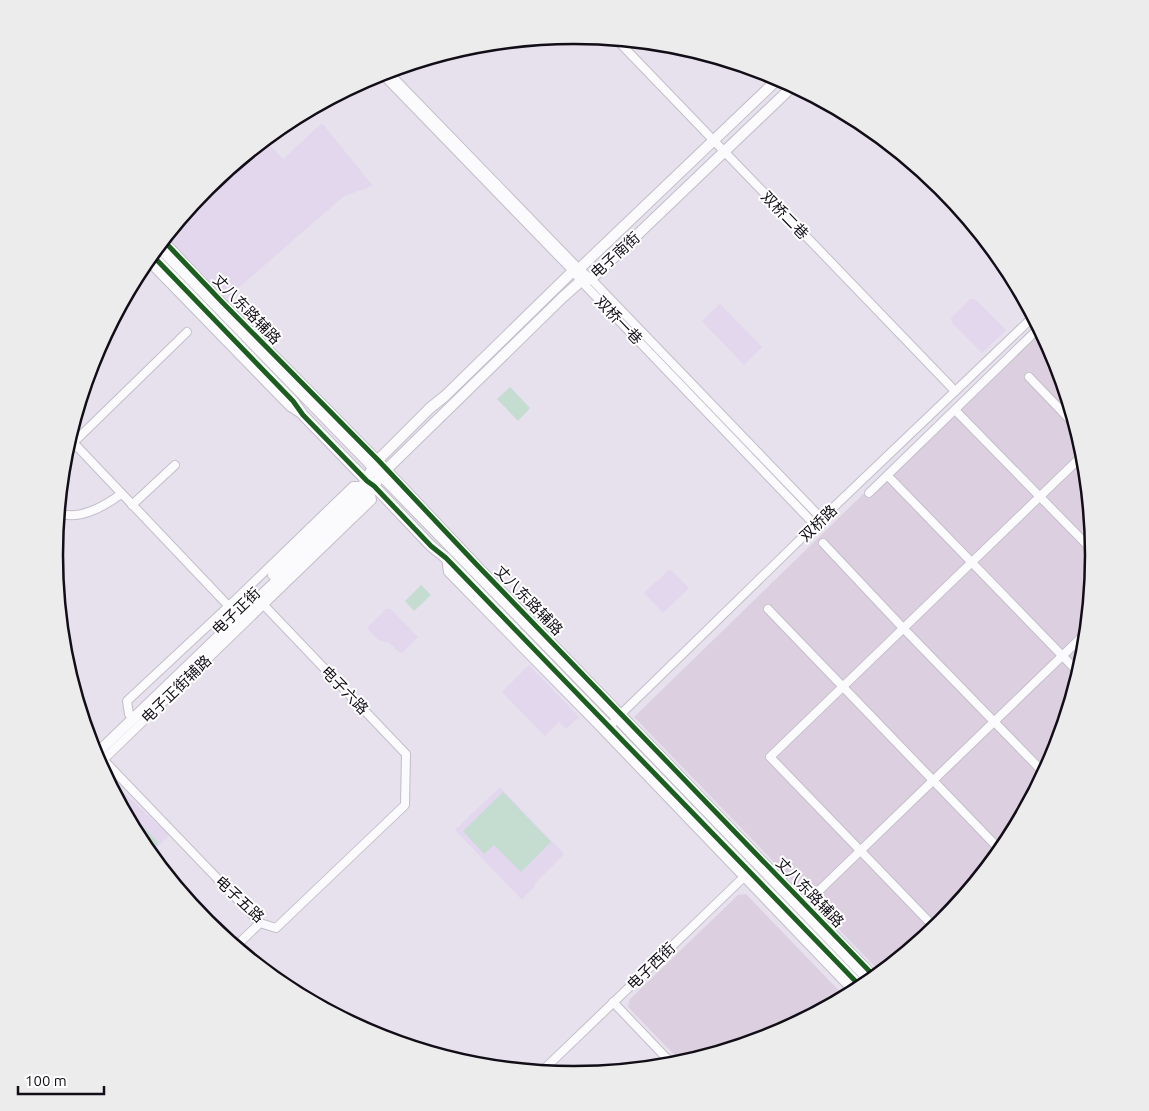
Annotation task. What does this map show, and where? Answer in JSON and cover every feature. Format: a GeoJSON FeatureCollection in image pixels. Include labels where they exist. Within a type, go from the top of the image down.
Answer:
{"type":"FeatureCollection","features":[{"type":"Feature","properties":{"kind":"main road","name":"电子南街"},"geometry":{"type":"LineString","coordinates":[[375,463],[430,408],[445,396],[773,84]]}},
{"type":"Feature","properties":{"kind":"main road","name":"电子南街"},"geometry":{"type":"LineString","coordinates":[[368,486],[788,91]]}},
{"type":"Feature","properties":{"kind":"main road"},"geometry":{"type":"LineString","coordinates":[[164,250],[172,255],[384,472],[613,723],[752,868],[857,982]]}},
{"type":"Feature","properties":{"kind":"main road"},"geometry":{"type":"LineString","coordinates":[[157,260],[293,401],[368,486],[446,558],[480,599],[613,723]]}},
{"type":"Feature","properties":{"kind":"main road","name":"电子正街"},"geometry":{"type":"LineString","coordinates":[[101,749],[234,612],[260,602],[368,486],[375,463]]}},
{"type":"Feature","properties":{"kind":"main road","name":"电子正街"},"geometry":{"type":"LineString","coordinates":[[101,748],[130,714],[234,612],[368,486]]}},
{"type":"Feature","properties":{"kind":"main road"},"geometry":{"type":"LineString","coordinates":[[752,868],[802,907],[866,976]]}},
{"type":"Feature","properties":{"kind":"street","name":"双桥二巷"},"geometry":{"type":"LineString","coordinates":[[623,46],[955,391]]}},
{"type":"Feature","properties":{"kind":"street","name":"双桥一巷"},"geometry":{"type":"LineString","coordinates":[[393,78],[576,270]]}},
{"type":"Feature","properties":{"kind":"street","name":"双桥一巷"},"geometry":{"type":"LineString","coordinates":[[388,80],[822,519]]}},
{"type":"Feature","properties":{"kind":"street"},"geometry":{"type":"LineString","coordinates":[[167,247],[172,255]]}},
{"type":"Feature","properties":{"kind":"street"},"geometry":{"type":"LineString","coordinates":[[153,266],[290,407],[304,415]]}},
{"type":"Feature","properties":{"kind":"street","name":"双桥一巷"},"geometry":{"type":"LineString","coordinates":[[586,280],[815,525]]}},
{"type":"Feature","properties":{"kind":"street","name":"双桥路"},"geometry":{"type":"LineString","coordinates":[[613,723],[815,525],[1029,321]]}},
{"type":"Feature","properties":{"kind":"street"},"geometry":{"type":"LineString","coordinates":[[77,435],[187,332]]}},
{"type":"Feature","properties":{"kind":"street"},"geometry":{"type":"LineString","coordinates":[[870,493],[1035,333]]}},
{"type":"Feature","properties":{"kind":"street"},"geometry":{"type":"LineString","coordinates":[[1029,377],[1067,417]]}},
{"type":"Feature","properties":{"kind":"street"},"geometry":{"type":"LineString","coordinates":[[955,410],[1086,542]]}},
{"type":"Feature","properties":{"kind":"street"},"geometry":{"type":"LineString","coordinates":[[75,445],[234,612]]}},
{"type":"Feature","properties":{"kind":"street"},"geometry":{"type":"LineString","coordinates":[[930,923],[770,757],[1077,461]]}},
{"type":"Feature","properties":{"kind":"street"},"geometry":{"type":"LineString","coordinates":[[132,505],[175,465]]}},
{"type":"Feature","properties":{"kind":"street"},"geometry":{"type":"LineString","coordinates":[[888,476],[1073,667]]}},
{"type":"Feature","properties":{"kind":"street"},"geometry":{"type":"LineString","coordinates":[[65,516],[76,516],[110,502],[121,494]]}},
{"type":"Feature","properties":{"kind":"street"},"geometry":{"type":"LineString","coordinates":[[823,543],[1039,768]]}},
{"type":"Feature","properties":{"kind":"street","name":"电子正街辅路"},"geometry":{"type":"LineString","coordinates":[[101,749],[260,602]]}},
{"type":"Feature","properties":{"kind":"street","name":"电子六路"},"geometry":{"type":"LineString","coordinates":[[260,602],[406,754],[406,790]]}},
{"type":"Feature","properties":{"kind":"street"},"geometry":{"type":"LineString","coordinates":[[768,609],[996,846]]}},
{"type":"Feature","properties":{"kind":"street"},"geometry":{"type":"LineString","coordinates":[[802,907],[1079,641]]}},
{"type":"Feature","properties":{"kind":"street","name":"丈八东路辅路"},"geometry":{"type":"LineString","coordinates":[[613,723],[752,868],[850,987]]}},
{"type":"Feature","properties":{"kind":"street","name":"电子五路"},"geometry":{"type":"LineString","coordinates":[[110,768],[260,922],[276,928],[406,805],[406,790]]}},
{"type":"Feature","properties":{"kind":"street","name":"电子西街"},"geometry":{"type":"LineString","coordinates":[[547,1066],[752,868]]}},
{"type":"Feature","properties":{"kind":"street","name":"丈八东路辅路"},"geometry":{"type":"LineString","coordinates":[[802,907],[870,973]]}},
{"type":"Feature","properties":{"kind":"street"},"geometry":{"type":"LineString","coordinates":[[240,942],[260,922]]}},
{"type":"Feature","properties":{"kind":"street"},"geometry":{"type":"LineString","coordinates":[[613,1002],[667,1058]]}},
{"type":"Feature","properties":{"kind":"shaded area"},"geometry":{"type":"Polygon","coordinates":[[[322,123],[373,186],[344,196],[227,298],[171,242],[213,194],[237,171],[270,145],[283,159],[322,123]]]}},
{"type":"Feature","properties":{"kind":"shaded area"},"geometry":{"type":"Polygon","coordinates":[[[970,299],[975,299],[1006,330],[982,353],[952,323],[951,318],[970,299]]]}},
{"type":"Feature","properties":{"kind":"shaded area"},"geometry":{"type":"Polygon","coordinates":[[[720,304],[762,347],[744,365],[702,321],[720,304]]]}},
{"type":"Feature","properties":{"kind":"shaded area"},"geometry":{"type":"Polygon","coordinates":[[[1033,329],[1059,391],[1069,423],[1082,489],[1086,556],[1082,622],[1069,688],[1059,720],[1033,782],[1000,840],[959,893],[936,917],[912,940],[876,968],[634,717],[1033,329]]]}},
{"type":"Feature","properties":{"kind":"shaded area"},"geometry":{"type":"Polygon","coordinates":[[[670,569],[689,588],[663,613],[644,593],[670,569]]]}},
{"type":"Feature","properties":{"kind":"shaded area"},"geometry":{"type":"Polygon","coordinates":[[[386,609],[391,609],[418,637],[402,653],[389,643],[378,640],[367,628],[386,609]]]}},
{"type":"Feature","properties":{"kind":"shaded area"},"geometry":{"type":"Polygon","coordinates":[[[529,665],[579,717],[566,729],[559,722],[545,736],[502,692],[529,665]]]}},
{"type":"Feature","properties":{"kind":"shaded area"},"geometry":{"type":"Polygon","coordinates":[[[500,787],[564,854],[534,884],[535,886],[522,900],[455,830],[500,787]]]}},
{"type":"Feature","properties":{"kind":"shaded area"},"geometry":{"type":"Polygon","coordinates":[[[119,788],[169,835],[156,849],[131,811],[119,788]]]}},
{"type":"Feature","properties":{"kind":"shaded area"},"geometry":{"type":"Polygon","coordinates":[[[746,894],[841,992],[770,1028],[707,1050],[676,1057],[628,1007],[630,999],[738,895],[746,894]]]}},
{"type":"Feature","properties":{"kind":"green space"},"geometry":{"type":"Polygon","coordinates":[[[510,387],[530,408],[518,421],[497,399],[510,387]]]}},
{"type":"Feature","properties":{"kind":"green space"},"geometry":{"type":"Polygon","coordinates":[[[421,585],[431,595],[414,611],[405,601],[421,585]]]}},
{"type":"Feature","properties":{"kind":"green space"},"geometry":{"type":"Polygon","coordinates":[[[503,792],[551,842],[521,872],[494,845],[484,854],[463,831],[503,792]]]}},
{"type":"Feature","properties":{"kind":"green space"},"geometry":{"type":"Polygon","coordinates":[[[136,820],[159,843],[155,847],[136,820]]]}},
{"type":"Feature","properties":{"kind":"cycle path"},"geometry":{"type":"LineString","coordinates":[[168,245],[378,460],[871,972]]}},
{"type":"Feature","properties":{"kind":"cycle path"},"geometry":{"type":"LineString","coordinates":[[157,260],[293,401],[303,415],[431,546],[446,558],[857,982]]}}]}
